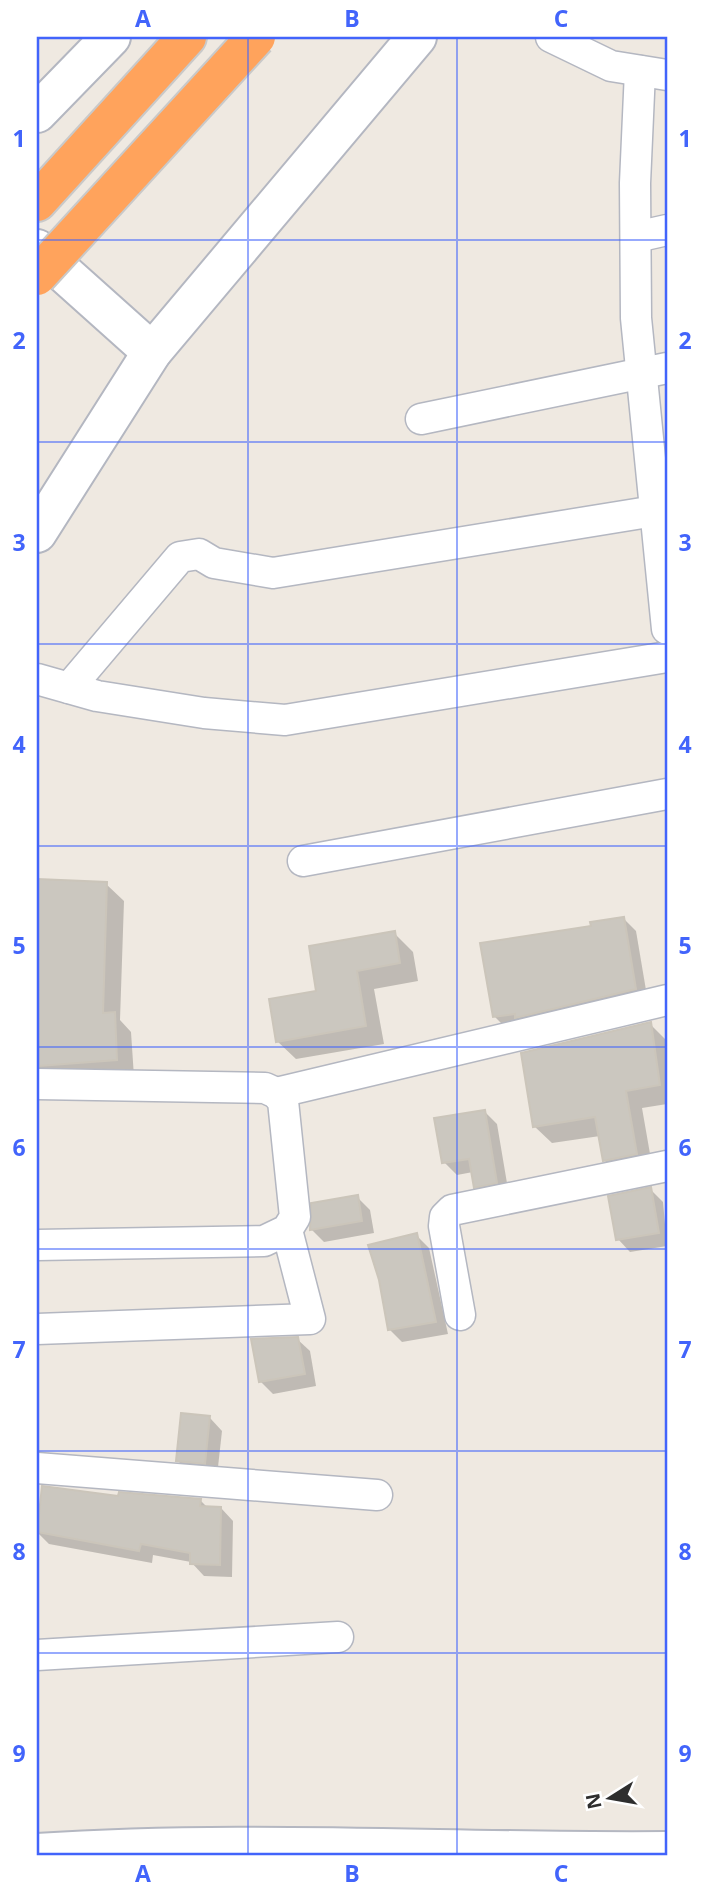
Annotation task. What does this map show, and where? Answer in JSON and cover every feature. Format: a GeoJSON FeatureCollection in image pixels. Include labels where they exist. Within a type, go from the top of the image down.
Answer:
{"type":"FeatureCollection","features":[{"type":"Feature","properties":{"kind":"highway"},"geometry":{"type":"LineString","coordinates":[[37,202],[187,37]]}},
{"type":"Feature","properties":{"kind":"highway"},"geometry":{"type":"LineString","coordinates":[[37,276],[256,37]]}},
{"type":"Feature","properties":{"kind":"street"},"geometry":{"type":"LineString","coordinates":[[37,113],[111,37]]}},
{"type":"Feature","properties":{"kind":"street"},"geometry":{"type":"LineString","coordinates":[[37,533],[152,352],[417,37]]}},
{"type":"Feature","properties":{"kind":"street"},"geometry":{"type":"LineString","coordinates":[[551,37],[611,66],[653,73],[636,237],[636,318],[654,371],[667,629]]}},
{"type":"Feature","properties":{"kind":"street"},"geometry":{"type":"LineString","coordinates":[[636,237],[667,230]]}},
{"type":"Feature","properties":{"kind":"street"},"geometry":{"type":"LineString","coordinates":[[37,249],[152,352]]}},
{"type":"Feature","properties":{"kind":"street"},"geometry":{"type":"LineString","coordinates":[[421,419],[654,371]]}},
{"type":"Feature","properties":{"kind":"street"},"geometry":{"type":"LineString","coordinates":[[69,688],[180,557],[199,554],[215,563],[273,573],[661,510]]}},
{"type":"Feature","properties":{"kind":"street"},"geometry":{"type":"LineString","coordinates":[[37,680],[97,696],[204,713],[285,719],[667,657]]}},
{"type":"Feature","properties":{"kind":"street"},"geometry":{"type":"LineString","coordinates":[[303,860],[667,794]]}},
{"type":"Feature","properties":{"kind":"street"},"geometry":{"type":"LineString","coordinates":[[276,1093],[667,1000]]}},
{"type":"Feature","properties":{"kind":"street"},"geometry":{"type":"LineString","coordinates":[[37,1084],[265,1088],[276,1093],[283,1101],[295,1217],[287,1230],[264,1241],[37,1245]]}},
{"type":"Feature","properties":{"kind":"street"},"geometry":{"type":"LineString","coordinates":[[460,1315],[444,1226],[445,1217],[452,1210],[667,1166]]}},
{"type":"Feature","properties":{"kind":"street"},"geometry":{"type":"LineString","coordinates":[[37,1329],[310,1319],[287,1230]]}},
{"type":"Feature","properties":{"kind":"street"},"geometry":{"type":"LineString","coordinates":[[37,1468],[377,1495]]}},
{"type":"Feature","properties":{"kind":"street"},"geometry":{"type":"LineString","coordinates":[[37,1655],[338,1637]]}},
{"type":"Feature","properties":{"kind":"street"},"geometry":{"type":"LineString","coordinates":[[37,1853],[164,1846],[516,1852],[667,1851]]}},
{"type":"Feature","properties":{"kind":"building"},"geometry":{"type":"Polygon","coordinates":[[[37,879],[107,882],[103,1013],[115,1012],[117,1060],[39,1066],[37,879]]]}},
{"type":"Feature","properties":{"kind":"building"},"geometry":{"type":"Polygon","coordinates":[[[624,917],[636,989],[515,1018],[515,1014],[493,1017],[480,943],[591,926],[590,922],[624,917]]]}},
{"type":"Feature","properties":{"kind":"building"},"geometry":{"type":"Polygon","coordinates":[[[395,931],[400,963],[357,971],[366,1026],[276,1042],[269,999],[316,991],[309,946],[395,931]]]}},
{"type":"Feature","properties":{"kind":"building"},"geometry":{"type":"Polygon","coordinates":[[[651,1022],[660,1085],[626,1091],[637,1154],[603,1161],[595,1117],[533,1127],[521,1053],[651,1022]]]}},
{"type":"Feature","properties":{"kind":"building"},"geometry":{"type":"Polygon","coordinates":[[[485,1110],[497,1183],[474,1188],[469,1159],[442,1163],[434,1118],[485,1110]]]}},
{"type":"Feature","properties":{"kind":"building"},"geometry":{"type":"Polygon","coordinates":[[[651,1187],[659,1233],[616,1240],[608,1196],[651,1187]]]}},
{"type":"Feature","properties":{"kind":"building"},"geometry":{"type":"Polygon","coordinates":[[[358,1195],[362,1221],[310,1230],[311,1203],[358,1195]]]}},
{"type":"Feature","properties":{"kind":"building"},"geometry":{"type":"Polygon","coordinates":[[[417,1233],[436,1322],[388,1330],[379,1280],[368,1245],[417,1233]]]}},
{"type":"Feature","properties":{"kind":"building"},"geometry":{"type":"Polygon","coordinates":[[[298,1337],[305,1374],[259,1382],[251,1339],[298,1337]]]}},
{"type":"Feature","properties":{"kind":"building"},"geometry":{"type":"Polygon","coordinates":[[[181,1413],[210,1416],[205,1464],[176,1461],[181,1413]]]}},
{"type":"Feature","properties":{"kind":"building"},"geometry":{"type":"Polygon","coordinates":[[[42,1486],[118,1496],[119,1492],[201,1499],[200,1506],[221,1507],[220,1565],[190,1564],[190,1553],[141,1544],[139,1551],[37,1532],[42,1486]]]}}]}
